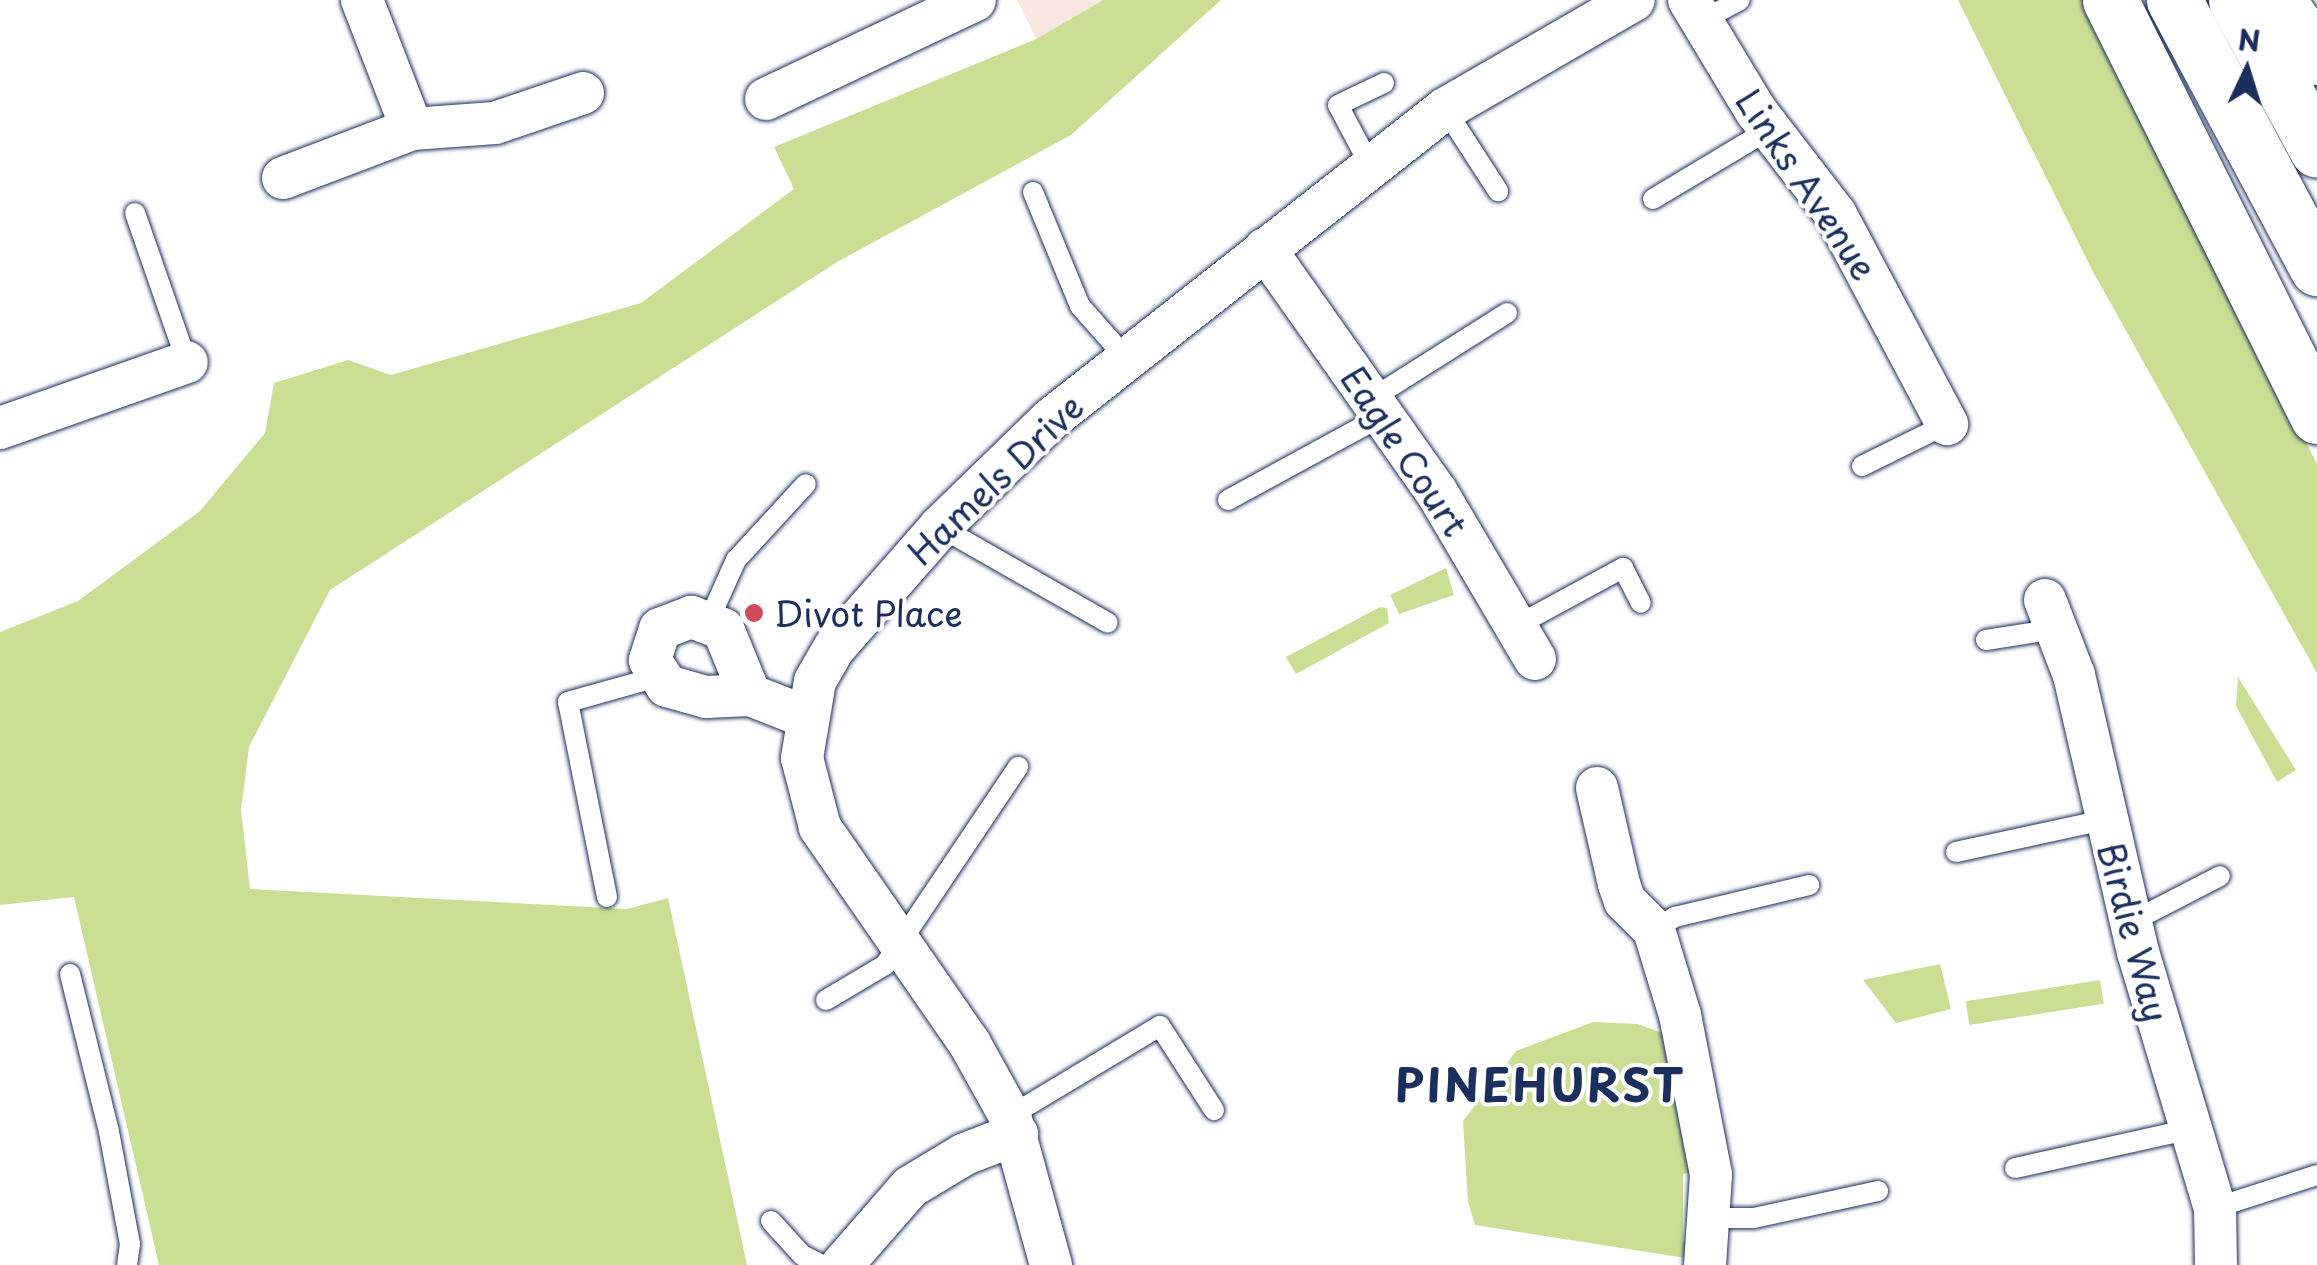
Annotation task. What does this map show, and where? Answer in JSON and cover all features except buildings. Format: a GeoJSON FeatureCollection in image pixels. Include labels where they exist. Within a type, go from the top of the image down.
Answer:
{"type":"FeatureCollection","features":[{"type":"Feature","properties":{"kind":"highway"},"geometry":{"type":"LineString","coordinates":[[2110,0],[2317,416]]}},
{"type":"Feature","properties":{"kind":"highway"},"geometry":{"type":"LineString","coordinates":[[2174,0],[2317,268]]}},
{"type":"Feature","properties":{"kind":"highway"},"geometry":{"type":"LineString","coordinates":[[2236,0],[2317,150]]}},
{"type":"Feature","properties":{"kind":"highway"},"geometry":{"type":"LineString","coordinates":[[2278,0],[2317,57]]}},
{"type":"Feature","properties":{"kind":"street"},"geometry":{"type":"LineString","coordinates":[[362,0],[412,129]]}},
{"type":"Feature","properties":{"kind":"street"},"geometry":{"type":"LineString","coordinates":[[766,99],[976,0]]}},
{"type":"Feature","properties":{"kind":"street","name":"Hamels Drive"},"geometry":{"type":"LineString","coordinates":[[1051,1265],[1013,1125],[902,944],[820,826],[804,780],[804,716],[835,647],[1000,465],[1126,358],[1444,109],[1634,0]]}},
{"type":"Feature","properties":{"kind":"street","name":"Links Avenue"},"geometry":{"type":"LineString","coordinates":[[1695,10],[1770,129],[1836,215],[1947,424]]}},
{"type":"Feature","properties":{"kind":"street"},"geometry":{"type":"LineString","coordinates":[[283,178],[412,129],[495,124],[584,93]]}},
{"type":"Feature","properties":{"kind":"street","name":"Eagle Court"},"geometry":{"type":"LineString","coordinates":[[1265,249],[1378,407],[1526,643]]}},
{"type":"Feature","properties":{"kind":"street"},"geometry":{"type":"LineString","coordinates":[[0,428],[187,362]]}},
{"type":"Feature","properties":{"kind":"street","name":"Birdie Way"},"geometry":{"type":"LineString","coordinates":[[2051,615],[2074,674],[2104,820],[2215,1208],[2216,1265]]}},
{"type":"Feature","properties":{"kind":"street"},"geometry":{"type":"LineString","coordinates":[[750,695],[733,641],[709,620],[679,619],[660,629],[650,660],[656,677],[682,693],[750,695],[804,716]]}},
{"type":"Feature","properties":{"kind":"street"},"geometry":{"type":"LineString","coordinates":[[1597,788],[1625,901],[1654,930],[1706,1134],[1712,1218],[1706,1265]]}},
{"type":"Feature","properties":{"kind":"street"},"geometry":{"type":"LineString","coordinates":[[842,1265],[910,1187],[1013,1125]]}},
{"type":"Feature","properties":{"kind":"lane"},"geometry":{"type":"LineString","coordinates":[[1695,10],[1740,0]]}},
{"type":"Feature","properties":{"kind":"lane"},"geometry":{"type":"LineString","coordinates":[[1372,169],[1338,105],[1384,82]]}},
{"type":"Feature","properties":{"kind":"lane"},"geometry":{"type":"LineString","coordinates":[[1444,109],[1498,190]]}},
{"type":"Feature","properties":{"kind":"lane"},"geometry":{"type":"LineString","coordinates":[[1654,198],[1770,129]]}},
{"type":"Feature","properties":{"kind":"lane"},"geometry":{"type":"LineString","coordinates":[[1034,192],[1080,306],[1126,358]]}},
{"type":"Feature","properties":{"kind":"lane"},"geometry":{"type":"LineString","coordinates":[[135,213],[187,362]]}},
{"type":"Feature","properties":{"kind":"lane"},"geometry":{"type":"LineString","coordinates":[[1228,500],[1378,407],[1507,312]]}},
{"type":"Feature","properties":{"kind":"lane"},"geometry":{"type":"LineString","coordinates":[[1862,466],[1947,424]]}},
{"type":"Feature","properties":{"kind":"lane"},"geometry":{"type":"LineString","coordinates":[[709,620],[736,560],[806,484]]}},
{"type":"Feature","properties":{"kind":"lane"},"geometry":{"type":"LineString","coordinates":[[940,527],[1108,623]]}},
{"type":"Feature","properties":{"kind":"lane"},"geometry":{"type":"LineString","coordinates":[[1526,643],[1622,568],[1641,603]]}},
{"type":"Feature","properties":{"kind":"lane"},"geometry":{"type":"LineString","coordinates":[[1986,640],[2051,615]]}},
{"type":"Feature","properties":{"kind":"lane"},"geometry":{"type":"LineString","coordinates":[[607,896],[568,702],[656,677]]}},
{"type":"Feature","properties":{"kind":"lane"},"geometry":{"type":"LineString","coordinates":[[826,1000],[874,975],[902,944],[1018,767]]}},
{"type":"Feature","properties":{"kind":"lane"},"geometry":{"type":"LineString","coordinates":[[1956,852],[2104,820]]}},
{"type":"Feature","properties":{"kind":"lane"},"geometry":{"type":"LineString","coordinates":[[2131,922],[2220,876]]}},
{"type":"Feature","properties":{"kind":"lane"},"geometry":{"type":"LineString","coordinates":[[1654,930],[1675,917],[1808,884]]}},
{"type":"Feature","properties":{"kind":"lane"},"geometry":{"type":"LineString","coordinates":[[70,974],[110,1132],[130,1244],[127,1265]]}},
{"type":"Feature","properties":{"kind":"lane"},"geometry":{"type":"LineString","coordinates":[[1013,1125],[1160,1026],[1214,1110]]}},
{"type":"Feature","properties":{"kind":"lane"},"geometry":{"type":"LineString","coordinates":[[2015,1168],[2191,1128]]}},
{"type":"Feature","properties":{"kind":"lane"},"geometry":{"type":"LineString","coordinates":[[2215,1208],[2317,1175]]}},
{"type":"Feature","properties":{"kind":"lane"},"geometry":{"type":"LineString","coordinates":[[1712,1218],[1754,1218],[1878,1191]]}},
{"type":"Feature","properties":{"kind":"lane"},"geometry":{"type":"LineString","coordinates":[[771,1221],[822,1265]]}},
{"type":"Feature","properties":{"kind":"shaded area"},"geometry":{"type":"Polygon","coordinates":[[[1017,0],[1103,0],[1036,39],[1017,0]]]}},
{"type":"Feature","properties":{"kind":"green space"},"geometry":{"type":"Polygon","coordinates":[[[1103,0],[1221,0],[1071,135],[837,262],[330,590],[249,747],[241,810],[250,889],[627,909],[668,898],[747,1265],[159,1265],[74,897],[0,905],[0,632],[78,601],[200,511],[265,433],[274,383],[348,360],[391,375],[641,303],[794,189],[774,147],[1036,39],[1103,0]]]}},
{"type":"Feature","properties":{"kind":"green space"},"geometry":{"type":"Polygon","coordinates":[[[1958,0],[2083,0],[2317,464],[2317,673],[2091,268],[1958,0]]]}},
{"type":"Feature","properties":{"kind":"green space"},"geometry":{"type":"Polygon","coordinates":[[[1446,568],[1454,595],[1399,614],[1390,595],[1446,568]]]}},
{"type":"Feature","properties":{"kind":"green space"},"geometry":{"type":"Polygon","coordinates":[[[1380,607],[1387,608],[1389,623],[1296,674],[1286,657],[1380,607]]]}},
{"type":"Feature","properties":{"kind":"green space"},"geometry":{"type":"Polygon","coordinates":[[[2238,677],[2296,770],[2277,782],[2236,706],[2238,677]]]}},
{"type":"Feature","properties":{"kind":"green space"},"geometry":{"type":"Polygon","coordinates":[[[1940,964],[1951,1009],[1896,1023],[1863,980],[1940,964]]]}},
{"type":"Feature","properties":{"kind":"green space"},"geometry":{"type":"Polygon","coordinates":[[[2100,980],[2104,1004],[1969,1025],[1966,1001],[2100,980]]]}},
{"type":"Feature","properties":{"kind":"green space"},"geometry":{"type":"Polygon","coordinates":[[[1593,1022],[1638,1024],[1665,1034],[1695,1171],[1683,1174],[1683,1241],[1695,1244],[1692,1259],[1475,1225],[1468,1202],[1463,1121],[1516,1051],[1593,1022]]]}},
{"type":"Feature","properties":{"kind":"place","name":"Divot Place"},"geometry":{"type":"Point","coordinates":[754,613]}},
{"type":"Feature","properties":{"kind":"district","name":"PINEHURST"},"geometry":{"type":"Point","coordinates":[1540,1084]}}]}
